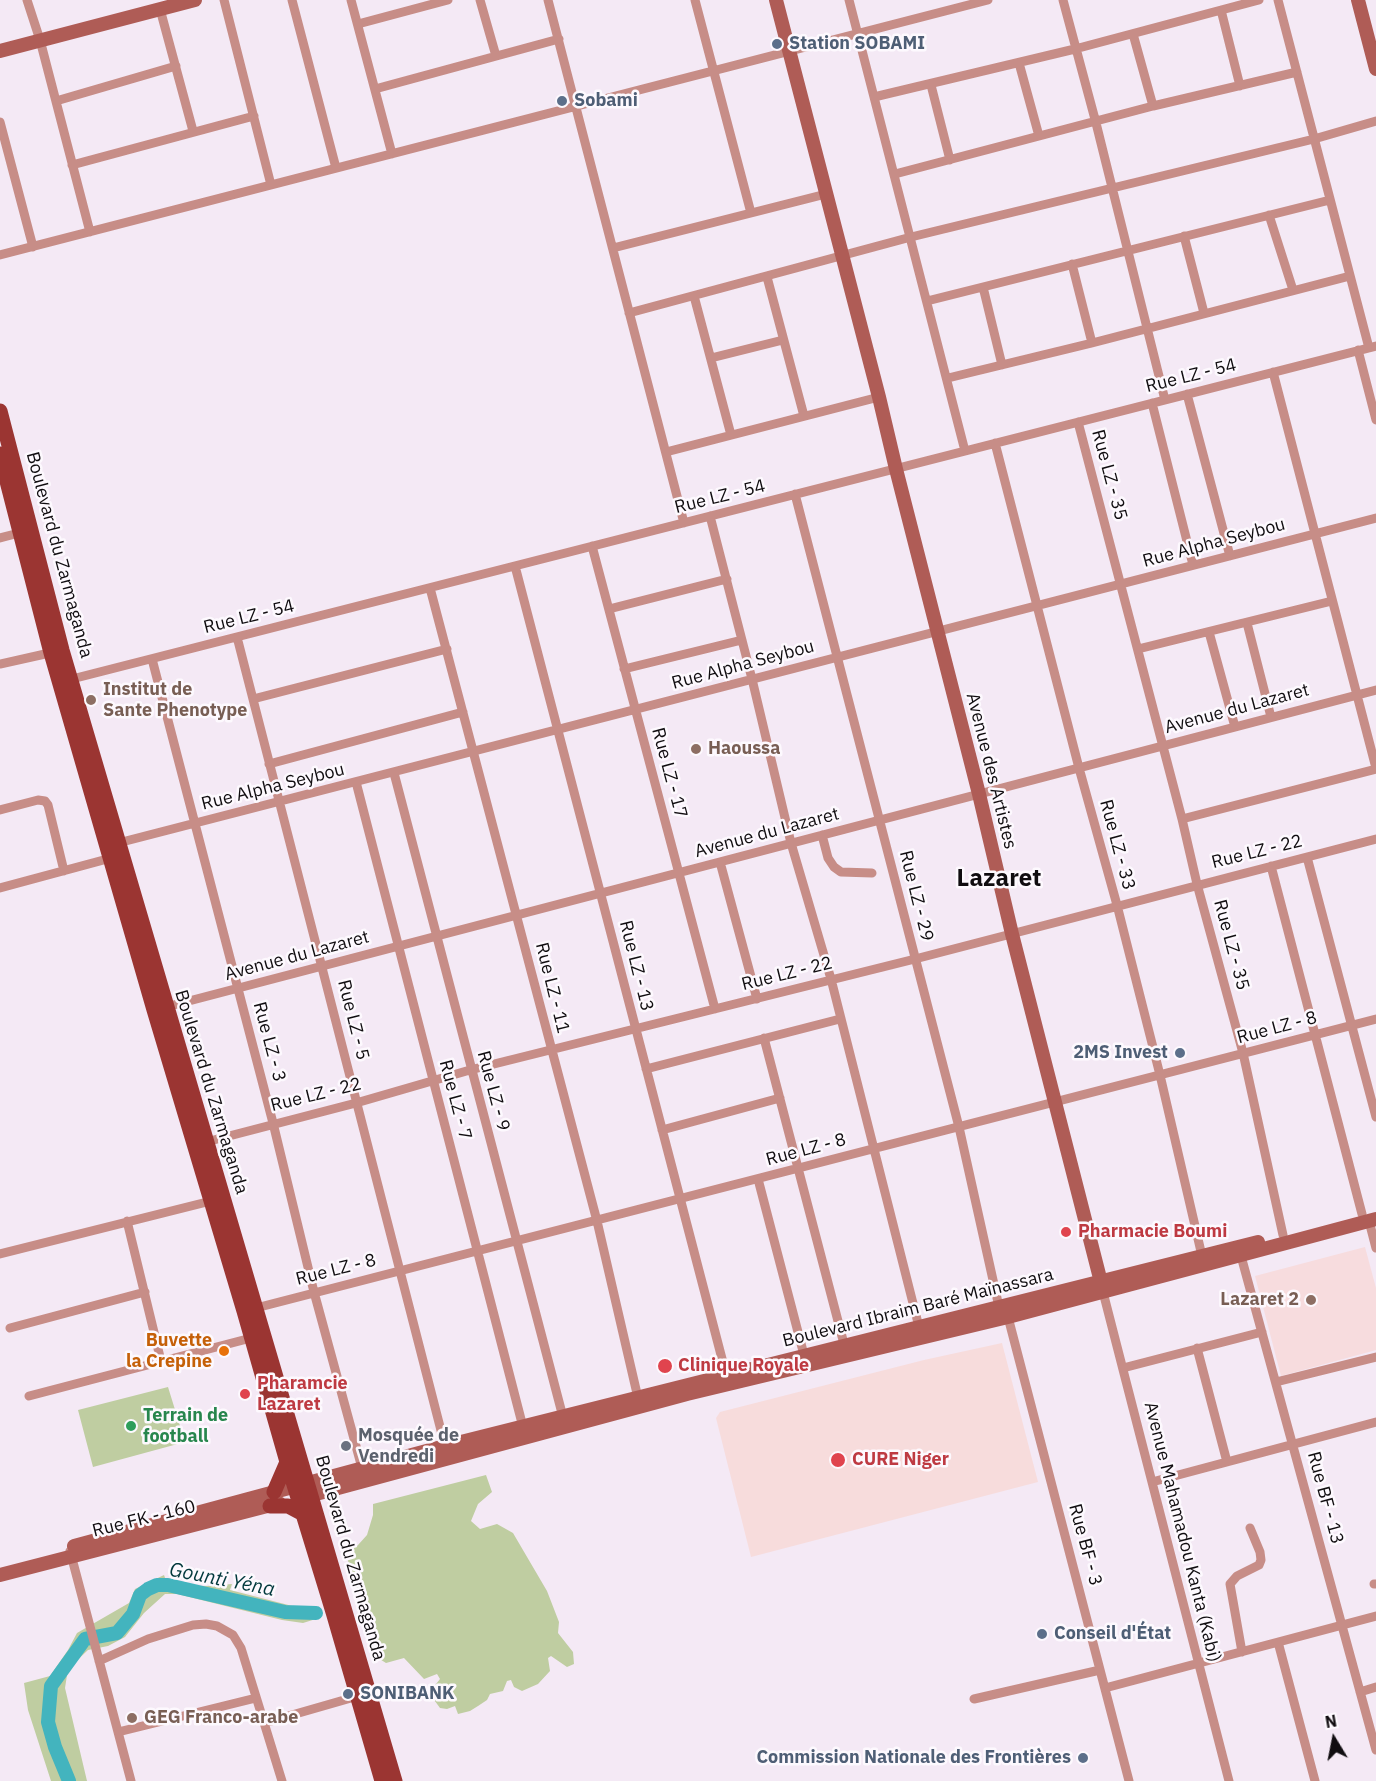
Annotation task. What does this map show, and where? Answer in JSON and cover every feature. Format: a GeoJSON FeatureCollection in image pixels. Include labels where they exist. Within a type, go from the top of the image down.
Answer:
{"type":"FeatureCollection","features":[{"type":"Feature","properties":{"kind":"main road"},"geometry":{"type":"LineString","coordinates":[[0,51],[195,0]]}},
{"type":"Feature","properties":{"kind":"main road","name":"Avenue des Artistes"},"geometry":{"type":"LineString","coordinates":[[776,0],[980,794],[1012,934],[1102,1287]]}},
{"type":"Feature","properties":{"kind":"main road"},"geometry":{"type":"LineString","coordinates":[[1358,0],[1376,69]]}},
{"type":"Feature","properties":{"kind":"main road","name":"Boulevard du Zarmaganda"},"geometry":{"type":"LineString","coordinates":[[0,411],[56,651],[154,1010],[211,1201],[250,1310],[251,1338],[286,1462],[303,1491],[303,1514],[358,1696],[382,1757],[395,1781]]}},
{"type":"Feature","properties":{"kind":"main road","name":"Boulevard du Zarmaganda"},"geometry":{"type":"LineString","coordinates":[[0,453],[19,533],[56,651],[72,679],[206,1142],[250,1310],[382,1757],[382,1781]]}},
{"type":"Feature","properties":{"kind":"main road","name":"Boulevard Ibraim Baré Maïnassara"},"geometry":{"type":"LineString","coordinates":[[1102,1287],[1202,1256],[1371,1216]]}},
{"type":"Feature","properties":{"kind":"main road","name":"Boulevard Ibraim Baré Maïnassara"},"geometry":{"type":"LineString","coordinates":[[303,1491],[1102,1287],[1241,1256],[1371,1216]]}},
{"type":"Feature","properties":{"kind":"main road","name":"Boulevard Ibraim Baré Maïnassara"},"geometry":{"type":"LineString","coordinates":[[303,1491],[362,1468],[726,1374],[919,1327],[1004,1312]]}},
{"type":"Feature","properties":{"kind":"main road"},"geometry":{"type":"LineString","coordinates":[[286,1462],[272,1499],[303,1514]]}},
{"type":"Feature","properties":{"kind":"main road","name":"Rue FK - 160"},"geometry":{"type":"LineString","coordinates":[[0,1566],[70,1552],[303,1491]]}},
{"type":"Feature","properties":{"kind":"main road","name":"Rue FK - 160"},"geometry":{"type":"LineString","coordinates":[[0,1575],[70,1552]]}},
{"type":"Feature","properties":{"kind":"street"},"geometry":{"type":"LineString","coordinates":[[27,0],[40,40],[90,232]]}},
{"type":"Feature","properties":{"kind":"street"},"geometry":{"type":"LineString","coordinates":[[224,0],[271,185]]}},
{"type":"Feature","properties":{"kind":"street"},"geometry":{"type":"LineString","coordinates":[[292,0],[336,168]]}},
{"type":"Feature","properties":{"kind":"street"},"geometry":{"type":"LineString","coordinates":[[351,0],[392,154]]}},
{"type":"Feature","properties":{"kind":"street"},"geometry":{"type":"LineString","coordinates":[[358,24],[447,0]]}},
{"type":"Feature","properties":{"kind":"street"},"geometry":{"type":"LineString","coordinates":[[480,0],[496,56]]}},
{"type":"Feature","properties":{"kind":"street"},"geometry":{"type":"LineString","coordinates":[[548,0],[684,523]]}},
{"type":"Feature","properties":{"kind":"street"},"geometry":{"type":"LineString","coordinates":[[695,0],[751,213]]}},
{"type":"Feature","properties":{"kind":"street"},"geometry":{"type":"LineString","coordinates":[[849,0],[965,451]]}},
{"type":"Feature","properties":{"kind":"street"},"geometry":{"type":"LineString","coordinates":[[0,255],[988,0]]}},
{"type":"Feature","properties":{"kind":"street"},"geometry":{"type":"LineString","coordinates":[[1063,0],[1113,188],[1165,400]]}},
{"type":"Feature","properties":{"kind":"street"},"geometry":{"type":"LineString","coordinates":[[874,97],[1075,49],[1259,0]]}},
{"type":"Feature","properties":{"kind":"street"},"geometry":{"type":"LineString","coordinates":[[1278,0],[1350,276],[1372,347]]}},
{"type":"Feature","properties":{"kind":"street"},"geometry":{"type":"LineString","coordinates":[[160,9],[193,131]]}},
{"type":"Feature","properties":{"kind":"street"},"geometry":{"type":"LineString","coordinates":[[1221,10],[1240,86]]}},
{"type":"Feature","properties":{"kind":"street"},"geometry":{"type":"LineString","coordinates":[[1133,34],[1153,106]]}},
{"type":"Feature","properties":{"kind":"street"},"geometry":{"type":"LineString","coordinates":[[375,89],[559,39]]}},
{"type":"Feature","properties":{"kind":"street"},"geometry":{"type":"LineString","coordinates":[[1018,63],[1039,136]]}},
{"type":"Feature","properties":{"kind":"street"},"geometry":{"type":"LineString","coordinates":[[56,101],[176,66]]}},
{"type":"Feature","properties":{"kind":"street"},"geometry":{"type":"LineString","coordinates":[[895,174],[1096,123],[1153,106],[1297,72]]}},
{"type":"Feature","properties":{"kind":"street"},"geometry":{"type":"LineString","coordinates":[[931,85],[950,160]]}},
{"type":"Feature","properties":{"kind":"street"},"geometry":{"type":"LineString","coordinates":[[72,165],[254,116]]}},
{"type":"Feature","properties":{"kind":"street"},"geometry":{"type":"LineString","coordinates":[[629,313],[911,237],[1314,139],[1376,121]]}},
{"type":"Feature","properties":{"kind":"street"},"geometry":{"type":"LineString","coordinates":[[0,122],[33,247]]}},
{"type":"Feature","properties":{"kind":"street"},"geometry":{"type":"LineString","coordinates":[[612,248],[826,194]]}},
{"type":"Feature","properties":{"kind":"street"},"geometry":{"type":"LineString","coordinates":[[927,301],[1330,200]]}},
{"type":"Feature","properties":{"kind":"street"},"geometry":{"type":"LineString","coordinates":[[1269,215],[1293,290]]}},
{"type":"Feature","properties":{"kind":"street"},"geometry":{"type":"LineString","coordinates":[[1184,236],[1204,313]]}},
{"type":"Feature","properties":{"kind":"street"},"geometry":{"type":"LineString","coordinates":[[1072,264],[1092,343]]}},
{"type":"Feature","properties":{"kind":"street"},"geometry":{"type":"LineString","coordinates":[[948,378],[1350,276]]}},
{"type":"Feature","properties":{"kind":"street"},"geometry":{"type":"LineString","coordinates":[[766,277],[804,416]]}},
{"type":"Feature","properties":{"kind":"street"},"geometry":{"type":"LineString","coordinates":[[983,287],[1002,365]]}},
{"type":"Feature","properties":{"kind":"street"},"geometry":{"type":"LineString","coordinates":[[694,296],[731,435]]}},
{"type":"Feature","properties":{"kind":"street"},"geometry":{"type":"LineString","coordinates":[[711,358],[783,340]]}},
{"type":"Feature","properties":{"kind":"street","name":"Rue LZ - 54"},"geometry":{"type":"LineString","coordinates":[[72,679],[1372,347]]}},
{"type":"Feature","properties":{"kind":"street"},"geometry":{"type":"LineString","coordinates":[[1358,350],[1376,420]]}},
{"type":"Feature","properties":{"kind":"street"},"geometry":{"type":"LineString","coordinates":[[1182,819],[1376,768],[1273,372]]}},
{"type":"Feature","properties":{"kind":"street"},"geometry":{"type":"LineString","coordinates":[[1187,394],[1230,556]]}},
{"type":"Feature","properties":{"kind":"street"},"geometry":{"type":"LineString","coordinates":[[666,452],[879,397]]}},
{"type":"Feature","properties":{"kind":"street"},"geometry":{"type":"LineString","coordinates":[[1152,403],[1193,565]]}},
{"type":"Feature","properties":{"kind":"street","name":"Rue LZ - 35"},"geometry":{"type":"LineString","coordinates":[[1078,422],[1243,1053],[1283,1235]]}},
{"type":"Feature","properties":{"kind":"street","name":"Rue LZ - 33"},"geometry":{"type":"LineString","coordinates":[[995,443],[1078,768],[1117,906],[1160,1075],[1202,1256]]}},
{"type":"Feature","properties":{"kind":"street","name":"Rue LZ - 29"},"geometry":{"type":"LineString","coordinates":[[795,494],[959,1127],[1004,1312]]}},
{"type":"Feature","properties":{"kind":"street"},"geometry":{"type":"LineString","coordinates":[[710,516],[791,843],[831,979],[919,1327]]}},
{"type":"Feature","properties":{"kind":"street","name":"Rue Alpha Seybou"},"geometry":{"type":"LineString","coordinates":[[118,843],[1376,518]]}},
{"type":"Feature","properties":{"kind":"street"},"geometry":{"type":"LineString","coordinates":[[0,538],[19,533]]}},
{"type":"Feature","properties":{"kind":"street","name":"Rue LZ - 17"},"geometry":{"type":"LineString","coordinates":[[592,546],[715,1009]]}},
{"type":"Feature","properties":{"kind":"street","name":"Rue LZ - 13"},"geometry":{"type":"LineString","coordinates":[[515,566],[726,1374]]}},
{"type":"Feature","properties":{"kind":"street"},"geometry":{"type":"LineString","coordinates":[[609,609],[727,579]]}},
{"type":"Feature","properties":{"kind":"street","name":"Rue LZ - 11"},"geometry":{"type":"LineString","coordinates":[[430,588],[597,1221],[638,1398]]}},
{"type":"Feature","properties":{"kind":"street"},"geometry":{"type":"LineString","coordinates":[[1138,650],[1332,601]]}},
{"type":"Feature","properties":{"kind":"street"},"geometry":{"type":"LineString","coordinates":[[1247,623],[1271,717]]}},
{"type":"Feature","properties":{"kind":"street"},"geometry":{"type":"LineString","coordinates":[[1209,632],[1235,727]]}},
{"type":"Feature","properties":{"kind":"street","name":"Rue LZ - 5"},"geometry":{"type":"LineString","coordinates":[[237,637],[445,1446]]}},
{"type":"Feature","properties":{"kind":"street"},"geometry":{"type":"LineString","coordinates":[[624,669],[742,640]]}},
{"type":"Feature","properties":{"kind":"street"},"geometry":{"type":"LineString","coordinates":[[253,699],[447,649]]}},
{"type":"Feature","properties":{"kind":"street"},"geometry":{"type":"LineString","coordinates":[[0,664],[56,651]]}},
{"type":"Feature","properties":{"kind":"street","name":"Rue LZ - 3"},"geometry":{"type":"LineString","coordinates":[[152,659],[273,1123],[314,1292],[362,1468]]}},
{"type":"Feature","properties":{"kind":"street","name":"Avenue du Lazaret"},"geometry":{"type":"LineString","coordinates":[[166,1007],[1376,690]]}},
{"type":"Feature","properties":{"kind":"street"},"geometry":{"type":"LineString","coordinates":[[269,764],[463,712]]}},
{"type":"Feature","properties":{"kind":"street","name":"Rue LZ - 9"},"geometry":{"type":"LineString","coordinates":[[394,772],[470,1070],[563,1417]]}},
{"type":"Feature","properties":{"kind":"street","name":"Rue LZ - 7"},"geometry":{"type":"LineString","coordinates":[[356,782],[523,1427]]}},
{"type":"Feature","properties":{"kind":"street"},"geometry":{"type":"LineString","coordinates":[[0,810],[38,800],[45,801],[48,805],[64,871]]}},
{"type":"Feature","properties":{"kind":"street"},"geometry":{"type":"LineString","coordinates":[[822,835],[828,858],[834,867],[841,872],[872,873]]}},
{"type":"Feature","properties":{"kind":"street","name":"Rue LZ - 22"},"geometry":{"type":"LineString","coordinates":[[206,1142],[433,1082],[470,1070],[915,959],[1376,839]]}},
{"type":"Feature","properties":{"kind":"street"},"geometry":{"type":"LineString","coordinates":[[1307,857],[1376,1117]]}},
{"type":"Feature","properties":{"kind":"street"},"geometry":{"type":"LineString","coordinates":[[0,888],[111,858]]}},
{"type":"Feature","properties":{"kind":"street"},"geometry":{"type":"LineString","coordinates":[[720,862],[757,999]]}},
{"type":"Feature","properties":{"kind":"street"},"geometry":{"type":"LineString","coordinates":[[1271,866],[1315,1035],[1371,1216],[1376,1248]]}},
{"type":"Feature","properties":{"kind":"street"},"geometry":{"type":"LineString","coordinates":[[646,1069],[840,1019]]}},
{"type":"Feature","properties":{"kind":"street","name":"Rue LZ - 8"},"geometry":{"type":"LineString","coordinates":[[250,1310],[1376,1019]]}},
{"type":"Feature","properties":{"kind":"street"},"geometry":{"type":"LineString","coordinates":[[764,1038],[844,1344]]}},
{"type":"Feature","properties":{"kind":"street"},"geometry":{"type":"LineString","coordinates":[[662,1130],[780,1098]]}},
{"type":"Feature","properties":{"kind":"street"},"geometry":{"type":"LineString","coordinates":[[758,1179],[804,1355]]}},
{"type":"Feature","properties":{"kind":"street"},"geometry":{"type":"LineString","coordinates":[[0,1254],[211,1201]]}},
{"type":"Feature","properties":{"kind":"street"},"geometry":{"type":"LineString","coordinates":[[127,1221],[161,1360]]}},
{"type":"Feature","properties":{"kind":"street","name":"Rue BF - 13"},"geometry":{"type":"LineString","coordinates":[[1241,1256],[1376,1750]]}},
{"type":"Feature","properties":{"kind":"street","name":"Avenue Mahamadou Kanta (Kabi)"},"geometry":{"type":"LineString","coordinates":[[1102,1287],[1228,1781]]}},
{"type":"Feature","properties":{"kind":"street"},"geometry":{"type":"LineString","coordinates":[[10,1328],[145,1292]]}},
{"type":"Feature","properties":{"kind":"street","name":"Rue BF - 3"},"geometry":{"type":"LineString","coordinates":[[1004,1312],[1129,1781]]}},
{"type":"Feature","properties":{"kind":"street"},"geometry":{"type":"LineString","coordinates":[[1123,1368],[1262,1332]]}},
{"type":"Feature","properties":{"kind":"street"},"geometry":{"type":"LineString","coordinates":[[29,1396],[251,1338]]}},
{"type":"Feature","properties":{"kind":"street"},"geometry":{"type":"LineString","coordinates":[[1197,1348],[1227,1462]]}},
{"type":"Feature","properties":{"kind":"street"},"geometry":{"type":"LineString","coordinates":[[1276,1382],[1376,1357]]}},
{"type":"Feature","properties":{"kind":"street"},"geometry":{"type":"LineString","coordinates":[[1152,1482],[1376,1422]]}},
{"type":"Feature","properties":{"kind":"street"},"geometry":{"type":"LineString","coordinates":[[1242,1652],[1230,1584],[1237,1576],[1258,1565],[1261,1560],[1250,1528]]}},
{"type":"Feature","properties":{"kind":"street"},"geometry":{"type":"LineString","coordinates":[[70,1552],[131,1781]]}},
{"type":"Feature","properties":{"kind":"street"},"geometry":{"type":"LineString","coordinates":[[1105,1688],[1376,1616]]}},
{"type":"Feature","properties":{"kind":"street"},"geometry":{"type":"LineString","coordinates":[[99,1661],[185,1627],[206,1624],[217,1626],[233,1635],[241,1648],[280,1780]]}},
{"type":"Feature","properties":{"kind":"street"},"geometry":{"type":"LineString","coordinates":[[1278,1642],[1314,1781]]}},
{"type":"Feature","properties":{"kind":"street"},"geometry":{"type":"LineString","coordinates":[[974,1699],[1100,1670]]}},
{"type":"Feature","properties":{"kind":"street"},"geometry":{"type":"LineString","coordinates":[[1360,1692],[1376,1687]]}},
{"type":"Feature","properties":{"kind":"street"},"geometry":{"type":"LineString","coordinates":[[264,1723],[358,1696]]}},
{"type":"Feature","properties":{"kind":"street"},"geometry":{"type":"LineString","coordinates":[[118,1732],[256,1698]]}},
{"type":"Feature","properties":{"kind":"shaded area"},"geometry":{"type":"Polygon","coordinates":[[[1365,1247],[1376,1288],[1376,1350],[1281,1376],[1255,1276],[1365,1247]]]}},
{"type":"Feature","properties":{"kind":"shaded area","name":"CURE Niger"},"geometry":{"type":"Polygon","coordinates":[[[1002,1343],[1038,1482],[751,1557],[716,1418],[720,1412],[924,1360],[1002,1343]]]}},
{"type":"Feature","properties":{"kind":"green space","name":"Terrain de football"},"geometry":{"type":"Polygon","coordinates":[[[168,1387],[185,1442],[93,1467],[78,1410],[168,1387]]]}},
{"type":"Feature","properties":{"kind":"green space"},"geometry":{"type":"Polygon","coordinates":[[[486,1475],[492,1492],[478,1504],[471,1521],[480,1529],[497,1524],[513,1533],[547,1591],[559,1622],[558,1633],[573,1652],[574,1664],[567,1667],[551,1656],[548,1658],[550,1671],[538,1684],[522,1691],[514,1687],[511,1680],[507,1681],[503,1691],[490,1694],[487,1700],[470,1711],[458,1714],[455,1706],[447,1709],[440,1708],[429,1693],[440,1679],[437,1674],[424,1679],[404,1658],[386,1663],[378,1658],[345,1551],[358,1545],[367,1535],[373,1515],[373,1504],[486,1475]]]}},
{"type":"Feature","properties":{"kind":"green space"},"geometry":{"type":"Polygon","coordinates":[[[164,1575],[169,1589],[232,1584],[230,1590],[304,1609],[316,1613],[319,1618],[303,1623],[282,1620],[177,1594],[165,1594],[144,1613],[125,1637],[108,1646],[88,1650],[68,1669],[65,1688],[87,1781],[51,1781],[28,1710],[24,1683],[50,1676],[77,1633],[129,1603],[135,1589],[164,1575]]]}},
{"type":"Feature","properties":{"kind":"waterway","name":"Gounti Yéna"},"geometry":{"type":"LineString","coordinates":[[69,1781],[48,1722],[51,1686],[85,1639],[117,1633],[133,1614],[140,1595],[148,1589],[157,1585],[168,1585],[285,1612],[316,1613]]}},
{"type":"Feature","properties":{"kind":"place","name":"Station SOBAMI"},"geometry":{"type":"Point","coordinates":[777,44]}},
{"type":"Feature","properties":{"kind":"place","name":"Sobami"},"geometry":{"type":"Point","coordinates":[562,101]}},
{"type":"Feature","properties":{"kind":"place","name":"Institut de Sante Phenotype"},"geometry":{"type":"Point","coordinates":[91,700]}},
{"type":"Feature","properties":{"kind":"place","name":"Haoussa"},"geometry":{"type":"Point","coordinates":[696,749]}},
{"type":"Feature","properties":{"kind":"place","name":"2MS Invest"},"geometry":{"type":"Point","coordinates":[1180,1053]}},
{"type":"Feature","properties":{"kind":"place","name":"Pharmacie Boumi"},"geometry":{"type":"Point","coordinates":[1066,1232]}},
{"type":"Feature","properties":{"kind":"place","name":"Lazaret 2"},"geometry":{"type":"Point","coordinates":[1311,1300]}},
{"type":"Feature","properties":{"kind":"place","name":"Buvette la Crepine"},"geometry":{"type":"Point","coordinates":[224,1351]}},
{"type":"Feature","properties":{"kind":"place","name":"Clinique Royale"},"geometry":{"type":"Point","coordinates":[665,1366]}},
{"type":"Feature","properties":{"kind":"place","name":"Pharamcie Lazaret"},"geometry":{"type":"Point","coordinates":[245,1394]}},
{"type":"Feature","properties":{"kind":"place","name":"Terrain de football"},"geometry":{"type":"Point","coordinates":[131,1426]}},
{"type":"Feature","properties":{"kind":"place","name":"Mosquée de Vendredi"},"geometry":{"type":"Point","coordinates":[346,1446]}},
{"type":"Feature","properties":{"kind":"place","name":"CURE Niger"},"geometry":{"type":"Point","coordinates":[838,1460]}},
{"type":"Feature","properties":{"kind":"place","name":"Conseil d'État"},"geometry":{"type":"Point","coordinates":[1042,1634]}},
{"type":"Feature","properties":{"kind":"place","name":"SONIBANK"},"geometry":{"type":"Point","coordinates":[348,1694]}},
{"type":"Feature","properties":{"kind":"place","name":"GEG Franco-arabe"},"geometry":{"type":"Point","coordinates":[132,1718]}},
{"type":"Feature","properties":{"kind":"place","name":"Commission Nationale des Frontières"},"geometry":{"type":"Point","coordinates":[1083,1758]}},
{"type":"Feature","properties":{"kind":"district","name":"Lazaret"},"geometry":{"type":"Point","coordinates":[999,879]}}]}
